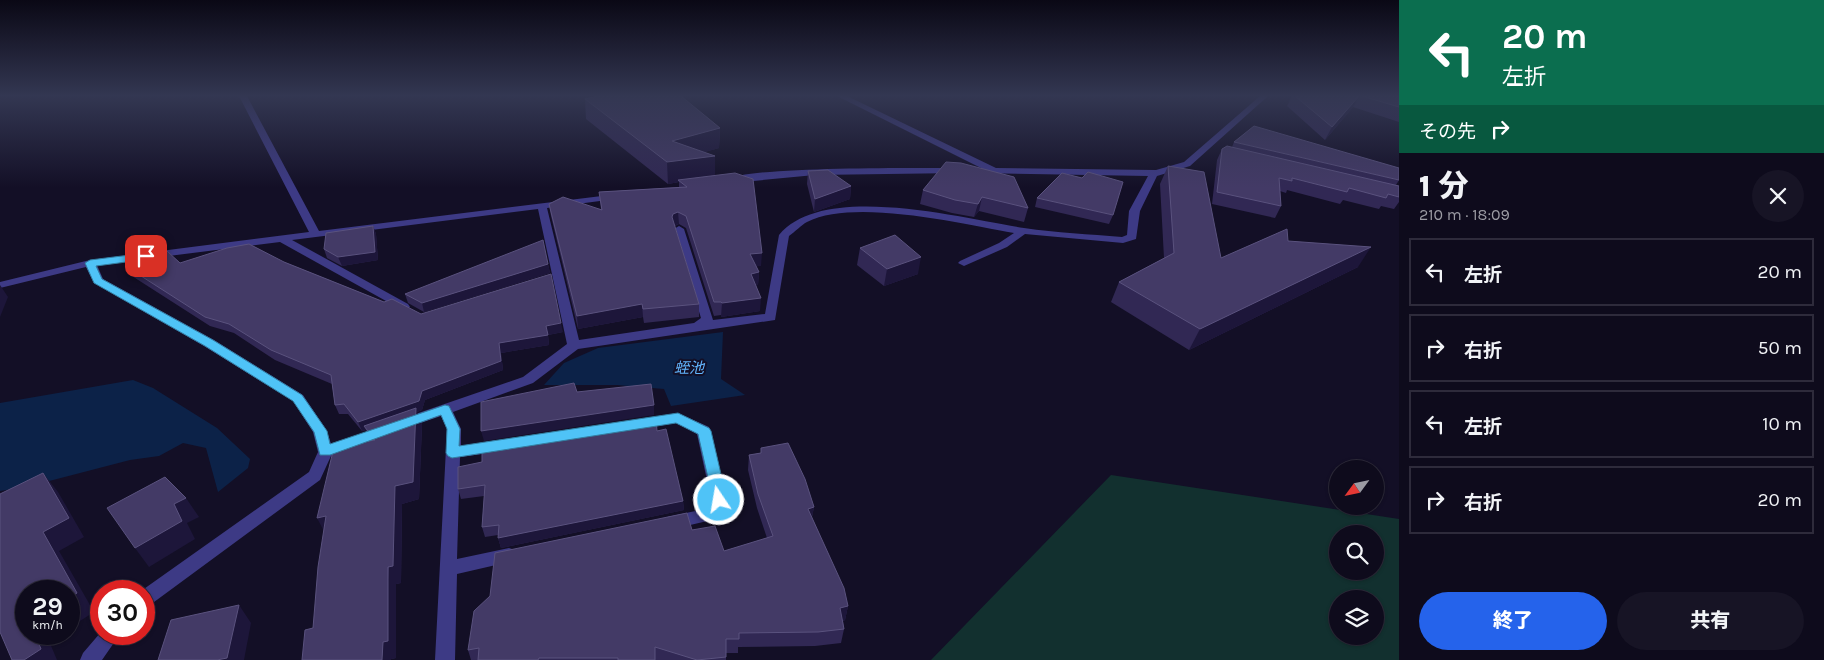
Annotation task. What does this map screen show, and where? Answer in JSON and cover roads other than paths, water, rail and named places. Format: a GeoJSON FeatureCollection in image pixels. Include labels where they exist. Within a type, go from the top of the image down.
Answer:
{"type":"FeatureCollection","features":[{"type":"Feature","properties":{"kind":"street"},"geometry":{"type":"LineString","coordinates":[[259,127],[316,235]]}},
{"type":"Feature","properties":{"kind":"street"},"geometry":{"type":"LineString","coordinates":[[904,127],[995,171]]}},
{"type":"Feature","properties":{"kind":"street"},"geometry":{"type":"LineString","coordinates":[[718,182],[756,177],[885,171],[1154,173],[1187,164],[1210,149],[1233,127]]}},
{"type":"Feature","properties":{"kind":"street"},"geometry":{"type":"LineString","coordinates":[[325,452],[528,380],[574,345],[771,317],[784,235],[792,225],[807,218],[826,212],[903,212],[1023,232],[1122,240],[1132,237],[1131,228],[1139,198],[1154,173]]}},
{"type":"Feature","properties":{"kind":"street"},"geometry":{"type":"LineString","coordinates":[[0,284],[90,263],[624,195]]}},
{"type":"Feature","properties":{"kind":"street"},"geometry":{"type":"LineString","coordinates":[[542,206],[553,277],[574,345]]}},
{"type":"Feature","properties":{"kind":"street"},"geometry":{"type":"LineString","coordinates":[[678,229],[708,319],[698,326]]}},
{"type":"Feature","properties":{"kind":"street"},"geometry":{"type":"LineString","coordinates":[[964,263],[1003,245],[1023,232]]}},
{"type":"Feature","properties":{"kind":"street"},"geometry":{"type":"LineString","coordinates":[[282,239],[415,313]]}},
{"type":"Feature","properties":{"kind":"street"},"geometry":{"type":"LineString","coordinates":[[90,263],[98,281],[209,343],[298,398],[320,431],[325,452],[315,476],[155,591]]}},
{"type":"Feature","properties":{"kind":"street"},"geometry":{"type":"LineString","coordinates":[[445,409],[454,429],[445,660]]}},
{"type":"Feature","properties":{"kind":"street"},"geometry":{"type":"LineString","coordinates":[[629,426],[678,418],[704,431],[719,500],[710,514],[662,524]]}},
{"type":"Feature","properties":{"kind":"street"},"geometry":{"type":"LineString","coordinates":[[452,453],[511,444]]}},
{"type":"Feature","properties":{"kind":"street"},"geometry":{"type":"LineString","coordinates":[[448,568],[526,552]]}},
{"type":"Feature","properties":{"kind":"street"},"geometry":{"type":"LineString","coordinates":[[90,660],[102,645]]}},
{"type":"Feature","properties":{"kind":"water","name":"蛭池"},"geometry":{"type":"Polygon","coordinates":[[[723,332],[721,379],[745,395],[671,406],[664,389],[617,385],[544,385],[564,363],[598,348],[723,332]]]}},
{"type":"Feature","properties":{"kind":"water"},"geometry":{"type":"Polygon","coordinates":[[[133,380],[153,388],[217,428],[250,459],[248,468],[218,492],[206,448],[183,443],[159,456],[130,460],[30,486],[0,491],[0,403],[133,380]]]}}]}
